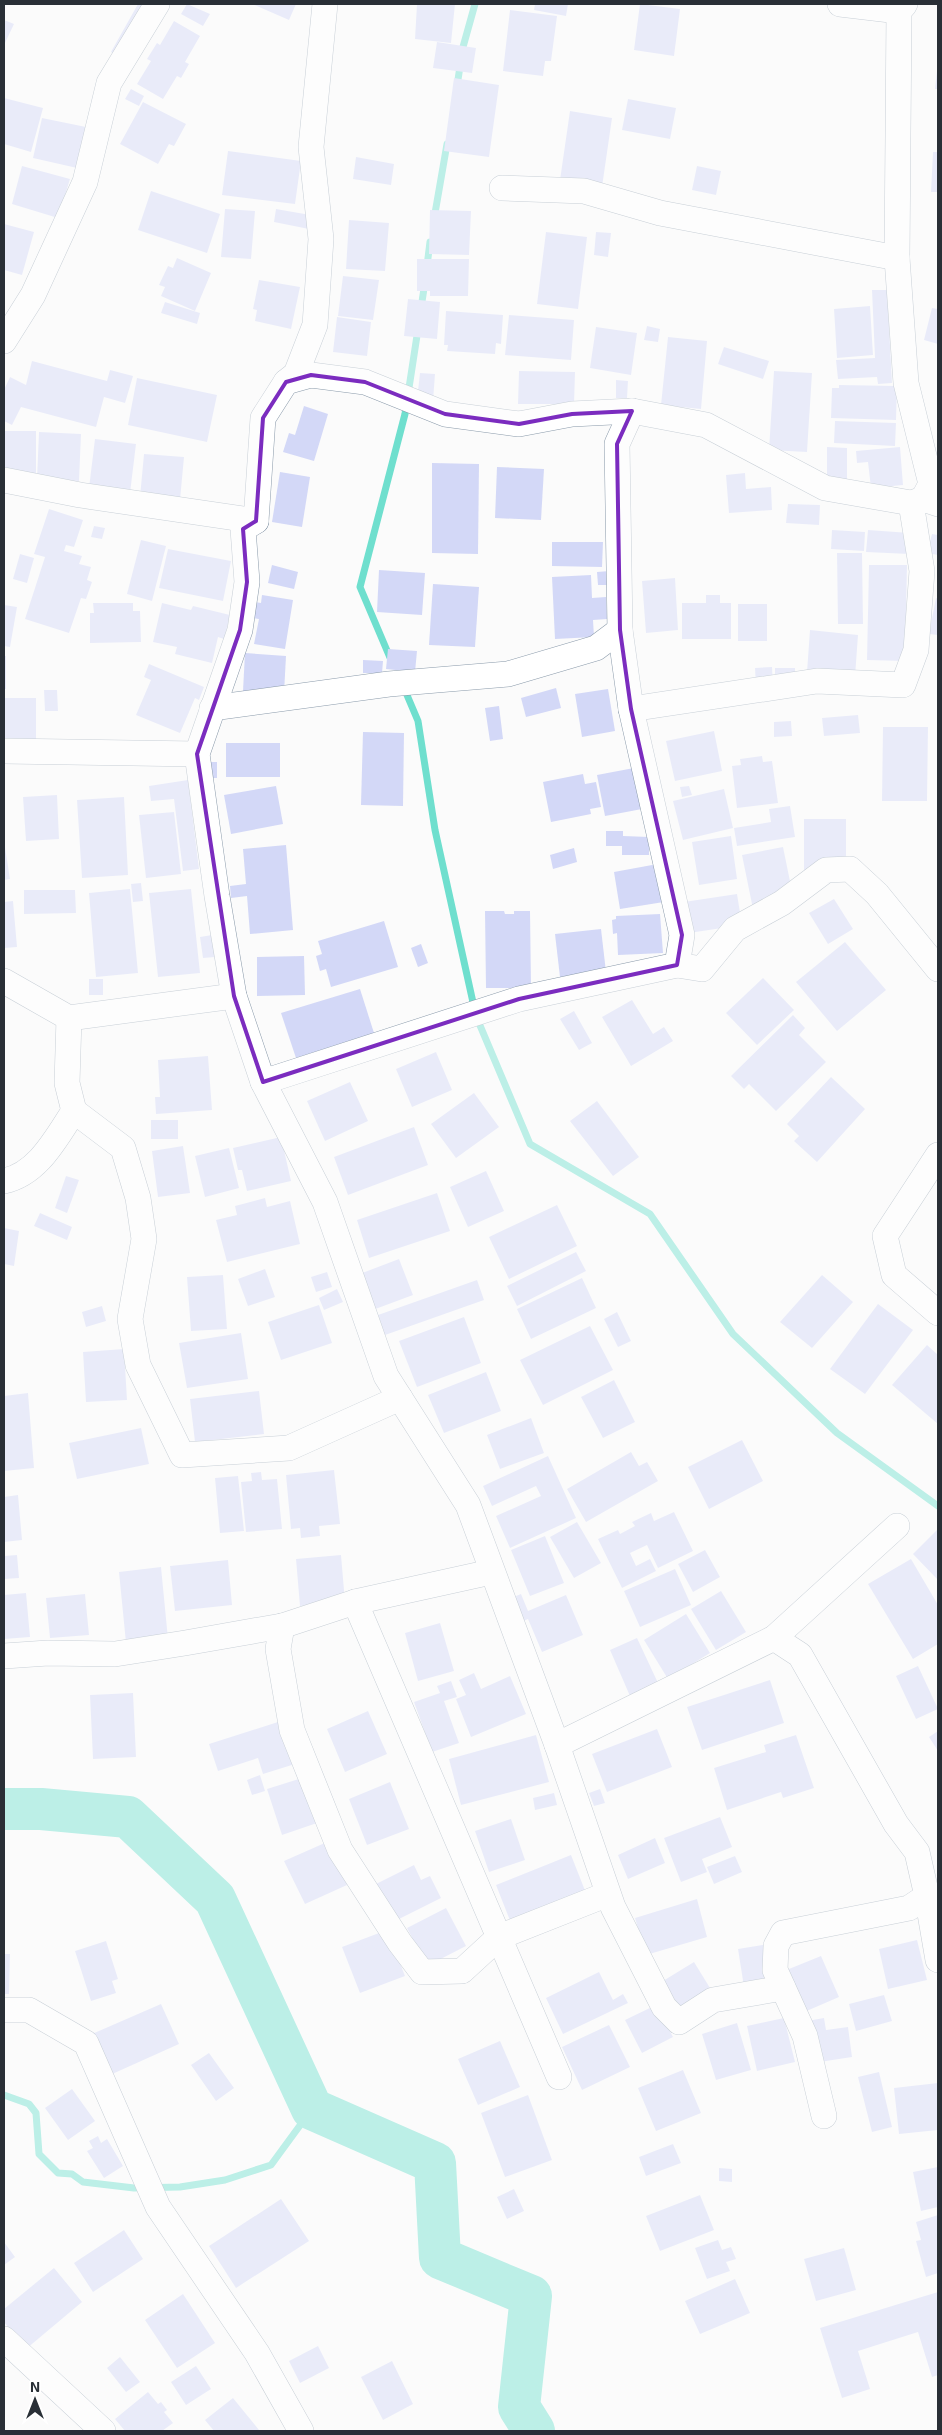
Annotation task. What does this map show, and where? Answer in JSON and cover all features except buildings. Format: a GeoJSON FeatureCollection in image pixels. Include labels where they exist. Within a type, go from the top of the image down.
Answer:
{"type":"FeatureCollection","features":[{"type":"Feature","properties":{"kind":"street"},"geometry":{"type":"LineString","coordinates":[[4,341],[33,296],[85,182],[109,83],[158,4]]}},
{"type":"Feature","properties":{"kind":"street"},"geometry":{"type":"LineString","coordinates":[[256,521],[263,418],[286,382],[296,374],[315,325],[321,239],[311,147],[325,4]]}},
{"type":"Feature","properties":{"kind":"street"},"geometry":{"type":"LineString","coordinates":[[631,709],[817,681],[903,685],[916,650],[922,571],[924,502],[931,484],[906,384],[898,258],[902,8],[840,4]]}},
{"type":"Feature","properties":{"kind":"street"},"geometry":{"type":"LineString","coordinates":[[502,188],[584,191],[660,213],[898,258]]}},
{"type":"Feature","properties":{"kind":"street"},"geometry":{"type":"LineString","coordinates":[[286,382],[311,375],[365,382],[446,414],[519,424],[572,414],[632,411],[706,425],[825,488],[924,502]]}},
{"type":"Feature","properties":{"kind":"street"},"geometry":{"type":"LineString","coordinates":[[632,411],[617,444],[620,630],[631,709],[682,935],[677,965]]}},
{"type":"Feature","properties":{"kind":"street"},"geometry":{"type":"LineString","coordinates":[[4,480],[80,495],[256,521]]}},
{"type":"Feature","properties":{"kind":"street"},"geometry":{"type":"LineString","coordinates":[[256,521],[243,529],[247,582],[240,630],[197,754],[217,896],[234,996],[263,1082],[325,1202],[386,1376],[468,1506],[557,1745],[608,1894],[664,2007],[679,2022],[713,2000],[783,1988]]}},
{"type":"Feature","properties":{"kind":"street"},"geometry":{"type":"LineString","coordinates":[[212,708],[389,684],[508,674],[596,648],[620,630]]}},
{"type":"Feature","properties":{"kind":"street"},"geometry":{"type":"LineString","coordinates":[[4,751],[197,754]]}},
{"type":"Feature","properties":{"kind":"street"},"geometry":{"type":"LineString","coordinates":[[263,1082],[519,999],[677,965],[702,969],[735,929],[782,903],[826,870],[850,869],[877,894],[938,969]]}},
{"type":"Feature","properties":{"kind":"street"},"geometry":{"type":"LineString","coordinates":[[4,981],[68,1018],[234,996]]}},
{"type":"Feature","properties":{"kind":"street"},"geometry":{"type":"LineString","coordinates":[[68,1018],[67,1083],[74,1111],[123,1148],[138,1198],[144,1239],[130,1319],[138,1365],[182,1455],[289,1448],[400,1398]]}},
{"type":"Feature","properties":{"kind":"street"},"geometry":{"type":"LineString","coordinates":[[4,1181],[16,1179],[45,1155],[74,1111]]}},
{"type":"Feature","properties":{"kind":"street"},"geometry":{"type":"LineString","coordinates":[[938,1155],[886,1236],[894,1275],[938,1314]]}},
{"type":"Feature","properties":{"kind":"street"},"geometry":{"type":"LineString","coordinates":[[557,1745],[774,1638],[897,1526]]}},
{"type":"Feature","properties":{"kind":"street"},"geometry":{"type":"LineString","coordinates":[[4,1656],[48,1653],[115,1654],[282,1626],[355,1602],[491,1572]]}},
{"type":"Feature","properties":{"kind":"street"},"geometry":{"type":"LineString","coordinates":[[355,1602],[559,2076]]}},
{"type":"Feature","properties":{"kind":"street"},"geometry":{"type":"LineString","coordinates":[[282,1626],[278,1648],[292,1730],[340,1850],[400,1943],[422,1972],[462,1971],[499,1936],[608,1894]]}},
{"type":"Feature","properties":{"kind":"street"},"geometry":{"type":"LineString","coordinates":[[774,1638],[800,1656],[896,1824],[928,1852],[927,1896],[938,1960]]}},
{"type":"Feature","properties":{"kind":"street"},"geometry":{"type":"LineString","coordinates":[[824,2116],[805,2036],[775,1970],[776,1946],[783,1933],[909,1908],[927,1896]]}},
{"type":"Feature","properties":{"kind":"street"},"geometry":{"type":"LineString","coordinates":[[4,2010],[29,2010],[86,2043],[158,2207],[257,2353],[301,2431]]}},
{"type":"Feature","properties":{"kind":"street"},"geometry":{"type":"LineString","coordinates":[[4,2339],[103,2431]]}},
{"type":"Feature","properties":{"kind":"highlighted area"},"geometry":{"type":"Polygon","coordinates":[[[311,375],[365,382],[445,414],[519,424],[572,414],[632,411],[617,444],[620,630],[631,709],[682,935],[677,965],[519,999],[263,1082],[234,996],[197,754],[240,630],[247,582],[243,529],[256,521],[263,418],[286,382],[311,375]]]}},
{"type":"Feature","properties":{"kind":"waterway"},"geometry":{"type":"LineString","coordinates":[[457,86],[463,47],[475,4]]}},
{"type":"Feature","properties":{"kind":"waterway"},"geometry":{"type":"LineString","coordinates":[[434,219],[447,144]]}},
{"type":"Feature","properties":{"kind":"waterway"},"geometry":{"type":"LineString","coordinates":[[427,266],[430,242]]}},
{"type":"Feature","properties":{"kind":"waterway"},"geometry":{"type":"LineString","coordinates":[[421,308],[425,282]]}},
{"type":"Feature","properties":{"kind":"waterway"},"geometry":{"type":"LineString","coordinates":[[391,660],[360,587],[405,414],[418,329]]}},
{"type":"Feature","properties":{"kind":"waterway"},"geometry":{"type":"LineString","coordinates":[[404,688],[418,721],[435,830],[476,1016],[530,1144],[650,1214],[733,1334],[837,1433],[938,1506]]}},
{"type":"Feature","properties":{"kind":"waterway"},"geometry":{"type":"LineString","coordinates":[[4,1809],[41,1809],[128,1817],[215,1899],[312,2109],[435,2163],[440,2258],[531,2296],[519,2407],[534,2431]]}},
{"type":"Feature","properties":{"kind":"waterway"},"geometry":{"type":"LineString","coordinates":[[4,2095],[29,2104],[36,2113],[39,2154],[58,2173],[72,2174],[83,2182],[134,2188],[180,2187],[225,2180],[271,2165],[312,2109]]}}]}
